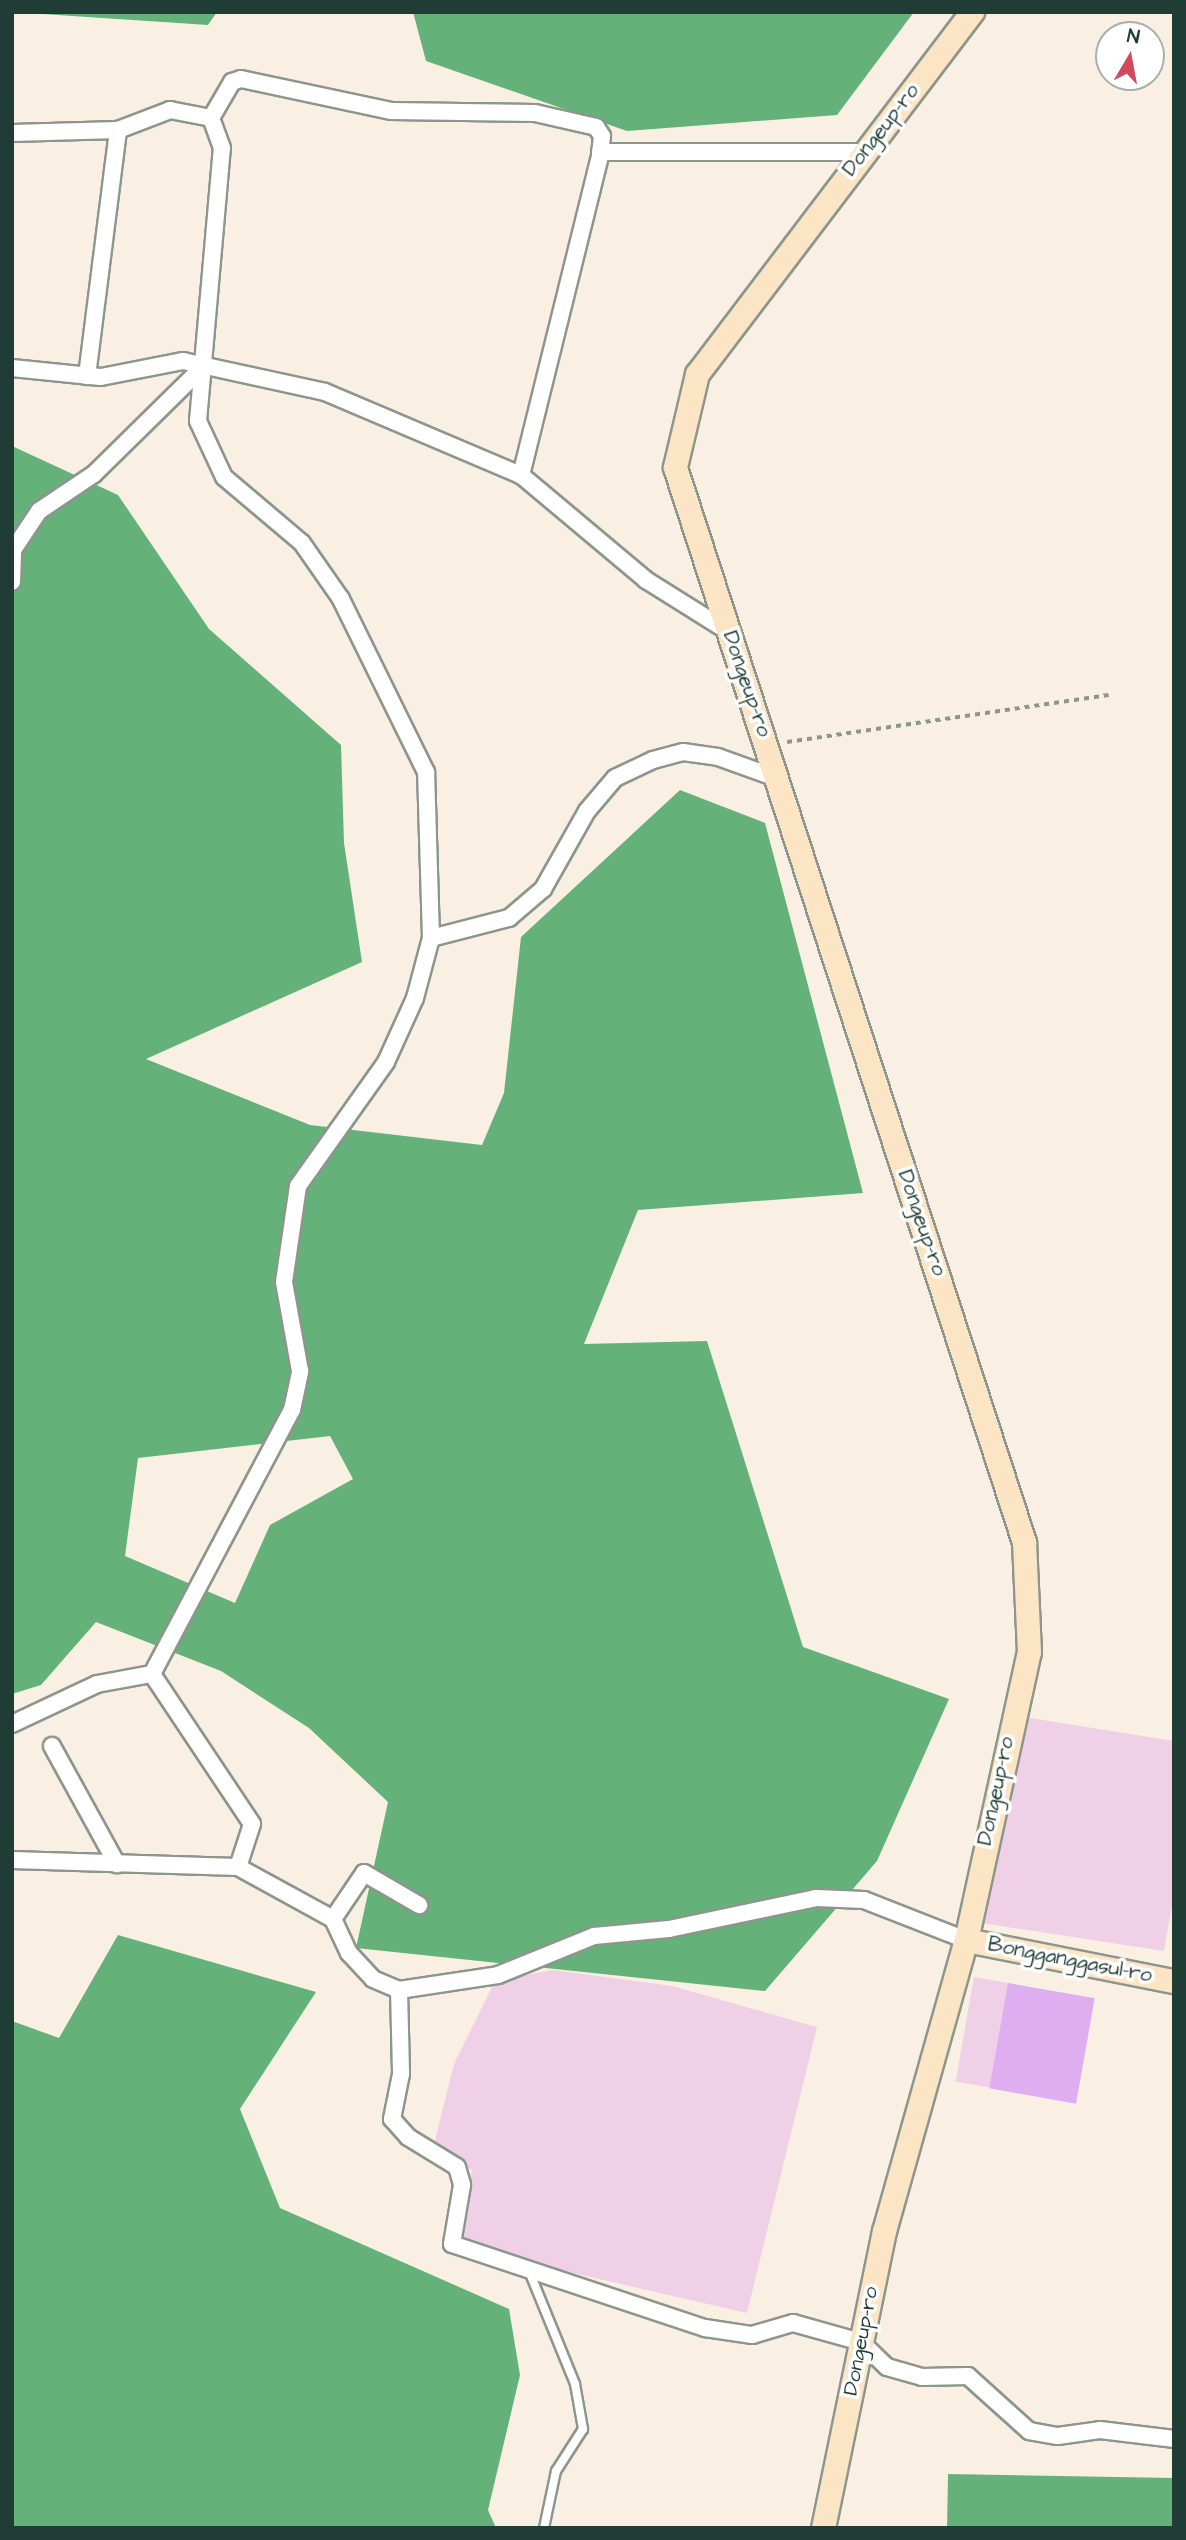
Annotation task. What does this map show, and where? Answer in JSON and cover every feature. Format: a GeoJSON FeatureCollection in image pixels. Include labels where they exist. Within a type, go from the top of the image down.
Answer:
{"type":"FeatureCollection","features":[{"type":"Feature","properties":{"kind":"main road","name":"Dongeup-ro"},"geometry":{"type":"LineString","coordinates":[[823,2528],[895,2183],[966,1940],[1029,1652],[1024,1542],[962,1338],[807,889],[779,779],[675,467],[697,374],[730,324],[972,12]]}},
{"type":"Feature","properties":{"kind":"main road","name":"Bongganggasul-ro"},"geometry":{"type":"LineString","coordinates":[[966,1940],[1174,1980]]}},
{"type":"Feature","properties":{"kind":"street"},"geometry":{"type":"LineString","coordinates":[[211,118],[241,79],[391,111],[535,113],[596,127],[600,152],[521,475]]}},
{"type":"Feature","properties":{"kind":"street"},"geometry":{"type":"LineString","coordinates":[[12,133],[118,130],[170,110],[211,118]]}},
{"type":"Feature","properties":{"kind":"street"},"geometry":{"type":"LineString","coordinates":[[152,1674],[292,1410],[300,1371],[284,1282],[298,1186],[386,1062],[415,998],[431,938],[426,772],[341,598],[302,543],[224,477],[198,421],[222,148],[211,118]]}},
{"type":"Feature","properties":{"kind":"street"},"geometry":{"type":"LineString","coordinates":[[87,376],[118,130]]}},
{"type":"Feature","properties":{"kind":"street"},"geometry":{"type":"LineString","coordinates":[[600,152],[864,152]]}},
{"type":"Feature","properties":{"kind":"street"},"geometry":{"type":"LineString","coordinates":[[12,368],[87,376],[183,361],[325,392],[521,475],[646,580],[729,632]]}},
{"type":"Feature","properties":{"kind":"street"},"geometry":{"type":"LineString","coordinates":[[12,582],[13,550],[30,521],[94,474],[204,366]]}},
{"type":"Feature","properties":{"kind":"street"},"geometry":{"type":"LineString","coordinates":[[431,938],[509,918],[558,869],[587,811],[615,778],[653,760],[682,752],[718,757],[779,779]]}},
{"type":"Feature","properties":{"kind":"street"},"geometry":{"type":"LineString","coordinates":[[12,1724],[97,1684],[152,1674]]}},
{"type":"Feature","properties":{"kind":"street"},"geometry":{"type":"LineString","coordinates":[[152,1674],[252,1824],[238,1867]]}},
{"type":"Feature","properties":{"kind":"street"},"geometry":{"type":"LineString","coordinates":[[52,1746],[117,1864]]}},
{"type":"Feature","properties":{"kind":"street"},"geometry":{"type":"LineString","coordinates":[[12,1860],[238,1867],[333,1919],[349,1953],[373,1979],[399,1990],[498,1975],[594,1936],[669,1929],[816,1898],[864,1900],[966,1940]]}},
{"type":"Feature","properties":{"kind":"street"},"geometry":{"type":"LineString","coordinates":[[333,1919],[364,1873],[419,1905]]}},
{"type":"Feature","properties":{"kind":"street"},"geometry":{"type":"LineString","coordinates":[[399,1990],[401,2074],[392,2119],[408,2137],[457,2167],[463,2185],[449,2232],[452,2244],[705,2328],[752,2335],[793,2323],[861,2342],[887,2367],[922,2376],[968,2376],[1029,2431],[1058,2436],[1100,2430],[1174,2439]]}},
{"type":"Feature","properties":{"kind":"lane"},"geometry":{"type":"LineString","coordinates":[[529,2271],[575,2384],[583,2429],[556,2471],[544,2528]]}},
{"type":"Feature","properties":{"kind":"path"},"geometry":{"type":"LineString","coordinates":[[767,744],[928,726],[1109,695]]}},
{"type":"Feature","properties":{"kind":"shaded area"},"geometry":{"type":"Polygon","coordinates":[[[1018,1716],[1174,1741],[1174,1894],[1164,1951],[981,1923],[1018,1716]]]}},
{"type":"Feature","properties":{"kind":"shaded area"},"geometry":{"type":"Polygon","coordinates":[[[553,1970],[672,1986],[817,2027],[747,2313],[525,2262],[456,2235],[472,2170],[433,2148],[454,2064],[495,1981],[553,1970]]]}},
{"type":"Feature","properties":{"kind":"shaded area"},"geometry":{"type":"Polygon","coordinates":[[[974,1977],[1008,1983],[990,2087],[956,2081],[974,1977]]]}},
{"type":"Feature","properties":{"kind":"green space"},"geometry":{"type":"Polygon","coordinates":[[[12,12],[217,12],[208,25],[12,12]]]}},
{"type":"Feature","properties":{"kind":"green space"},"geometry":{"type":"Polygon","coordinates":[[[413,12],[914,12],[837,115],[627,131],[426,61],[413,12]]]}},
{"type":"Feature","properties":{"kind":"green space"},"geometry":{"type":"Polygon","coordinates":[[[12,446],[118,495],[209,629],[341,745],[344,843],[362,962],[146,1059],[310,1125],[482,1145],[504,1093],[521,937],[680,790],[765,823],[863,1193],[638,1210],[584,1344],[707,1341],[803,1647],[949,1699],[877,1861],[765,1991],[356,1948],[388,1802],[309,1728],[221,1671],[96,1622],[41,1685],[12,1694],[12,446]],[[330,1436],[138,1458],[125,1556],[235,1603],[270,1525],[353,1479],[330,1436]]]}},
{"type":"Feature","properties":{"kind":"green space"},"geometry":{"type":"Polygon","coordinates":[[[118,1935],[316,1992],[240,2109],[280,2208],[509,2309],[520,2375],[488,2510],[496,2528],[12,2528],[12,2021],[59,2038],[118,1935]]]}},
{"type":"Feature","properties":{"kind":"green space"},"geometry":{"type":"Polygon","coordinates":[[[948,2474],[1174,2478],[1173,2528],[947,2528],[948,2474]]]}},
{"type":"Feature","properties":{"kind":"building"},"geometry":{"type":"Polygon","coordinates":[[[1008,1983],[1095,1998],[1076,2104],[989,2088],[1008,1983]]]}}]}
